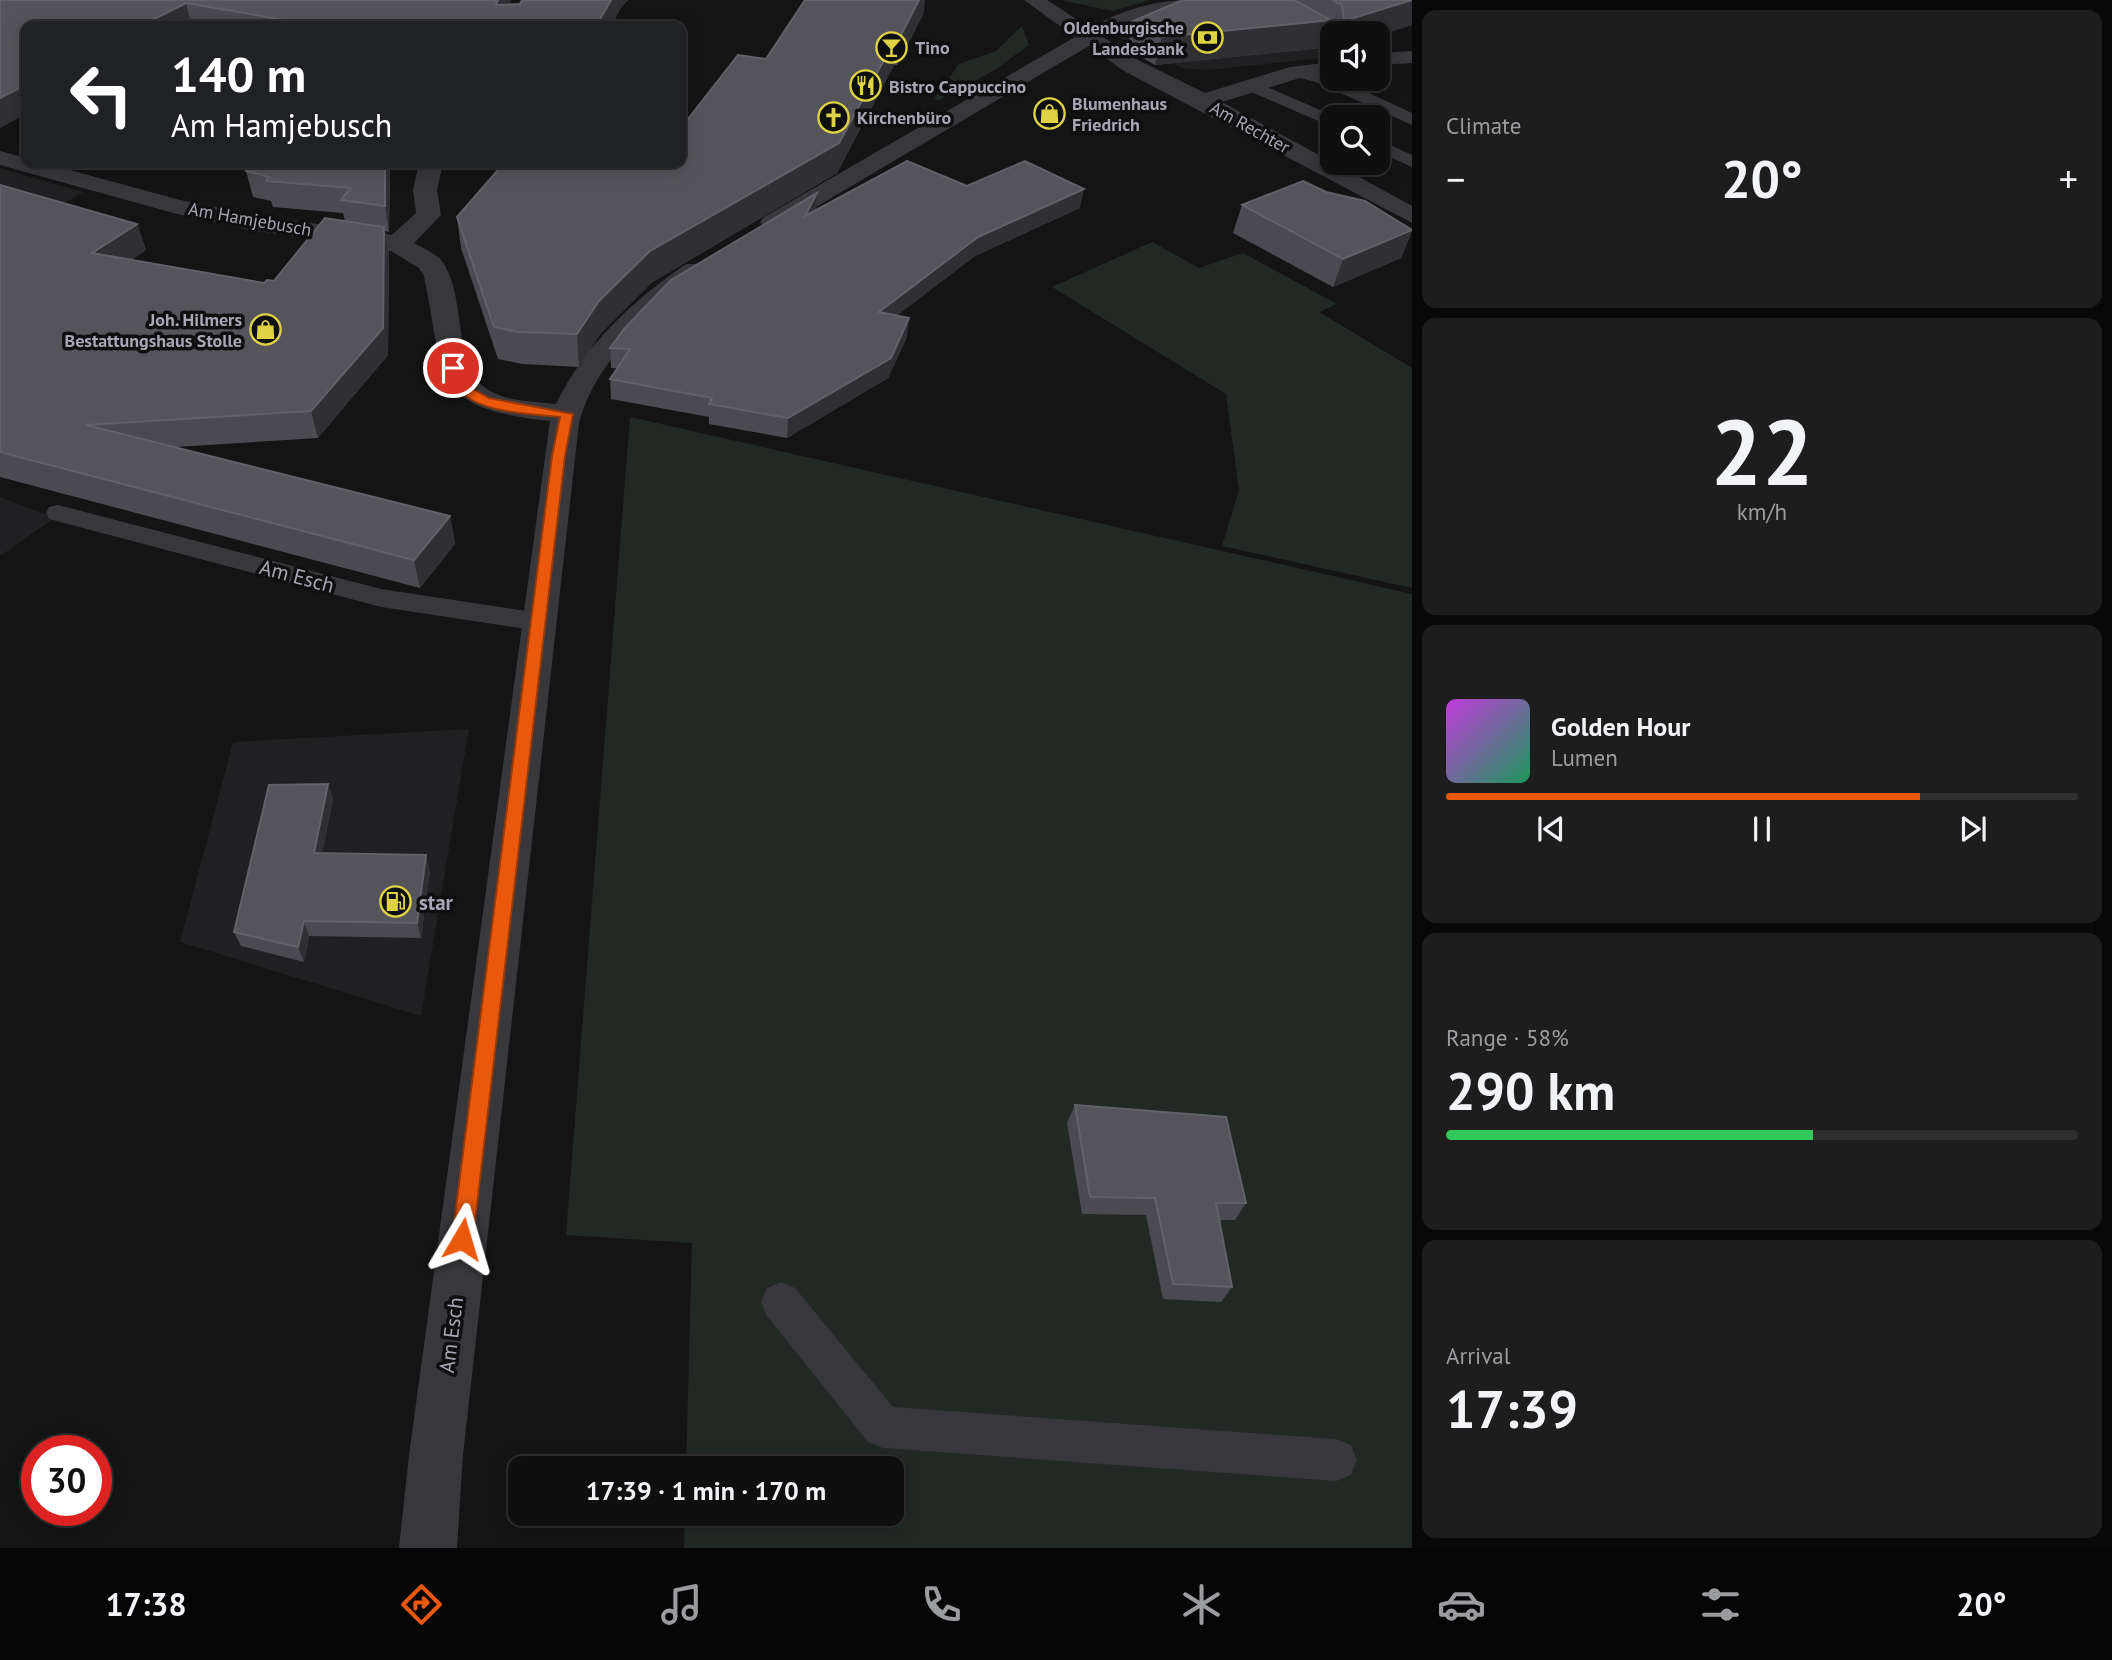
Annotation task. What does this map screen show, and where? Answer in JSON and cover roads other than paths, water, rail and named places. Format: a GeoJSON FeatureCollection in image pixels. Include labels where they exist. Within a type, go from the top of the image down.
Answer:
{"type":"FeatureCollection","features":[{"type":"Feature","properties":{"kind":"street","name":"Am Rechter"},"geometry":{"type":"LineString","coordinates":[[1034,0],[1132,66],[1406,207]]}},
{"type":"Feature","properties":{"kind":"street"},"geometry":{"type":"LineString","coordinates":[[755,233],[1087,37],[1115,22],[1182,0]]}},
{"type":"Feature","properties":{"kind":"street"},"geometry":{"type":"LineString","coordinates":[[1390,59],[1412,57]]}},
{"type":"Feature","properties":{"kind":"street"},"geometry":{"type":"LineString","coordinates":[[1203,101],[1253,86],[1277,87],[1298,72],[1320,70]]}},
{"type":"Feature","properties":{"kind":"street","name":"Am Hamjebusch"},"geometry":{"type":"LineString","coordinates":[[0,158],[21,164]]}},
{"type":"Feature","properties":{"kind":"street","name":"Am Hamjebusch"},"geometry":{"type":"LineString","coordinates":[[36,168],[177,207],[250,222],[398,244],[430,263],[437,276],[453,368],[468,392],[499,406],[567,414]]}},
{"type":"Feature","properties":{"kind":"street"},"geometry":{"type":"LineString","coordinates":[[398,244],[429,215],[425,190],[430,168]]}},
{"type":"Feature","properties":{"kind":"street"},"geometry":{"type":"LineString","coordinates":[[567,414],[612,341],[634,317],[661,291],[720,253]]}},
{"type":"Feature","properties":{"kind":"street","name":"Am Esch"},"geometry":{"type":"LineString","coordinates":[[428,1548],[453,1319],[559,456],[567,414]]}},
{"type":"Feature","properties":{"kind":"lane"},"geometry":{"type":"LineString","coordinates":[[1298,72],[1322,78],[1412,120]]}},
{"type":"Feature","properties":{"kind":"lane"},"geometry":{"type":"LineString","coordinates":[[1277,87],[1299,84],[1342,105]]}},
{"type":"Feature","properties":{"kind":"lane"},"geometry":{"type":"LineString","coordinates":[[1277,87],[1320,108]]}},
{"type":"Feature","properties":{"kind":"lane"},"geometry":{"type":"LineString","coordinates":[[1277,87],[1320,114]]}},
{"type":"Feature","properties":{"kind":"lane"},"geometry":{"type":"LineString","coordinates":[[1389,91],[1412,101]]}},
{"type":"Feature","properties":{"kind":"lane"},"geometry":{"type":"LineString","coordinates":[[1390,128],[1412,139]]}},
{"type":"Feature","properties":{"kind":"lane"},"geometry":{"type":"LineString","coordinates":[[1390,142],[1412,153]]}},
{"type":"Feature","properties":{"kind":"lane"},"geometry":{"type":"LineString","coordinates":[[1390,151],[1412,162]]}},
{"type":"Feature","properties":{"kind":"lane","name":"Am Esch"},"geometry":{"type":"LineString","coordinates":[[58,513],[381,598],[540,622]]}},
{"type":"Feature","properties":{"kind":"lane"},"geometry":{"type":"LineString","coordinates":[[781,1302],[883,1427],[1336,1460]]}},
{"type":"Feature","properties":{"kind":"place","name":"Oldenburgische Landesbank"},"geometry":{"type":"Point","coordinates":[1207,37]}},
{"type":"Feature","properties":{"kind":"place","name":"Tino"},"geometry":{"type":"Point","coordinates":[892,47]}},
{"type":"Feature","properties":{"kind":"place","name":"Bistro Cappuccino"},"geometry":{"type":"Point","coordinates":[866,86]}},
{"type":"Feature","properties":{"kind":"place","name":"Blumenhaus Friedrich"},"geometry":{"type":"Point","coordinates":[1049,113]}},
{"type":"Feature","properties":{"kind":"place","name":"Kirchenbüro"},"geometry":{"type":"Point","coordinates":[834,117]}},
{"type":"Feature","properties":{"kind":"place","name":"Joh. Hilmers Bestattungshaus Stolle"},"geometry":{"type":"Point","coordinates":[265,329]}},
{"type":"Feature","properties":{"kind":"place","name":"star"},"geometry":{"type":"Point","coordinates":[396,902]}}]}
